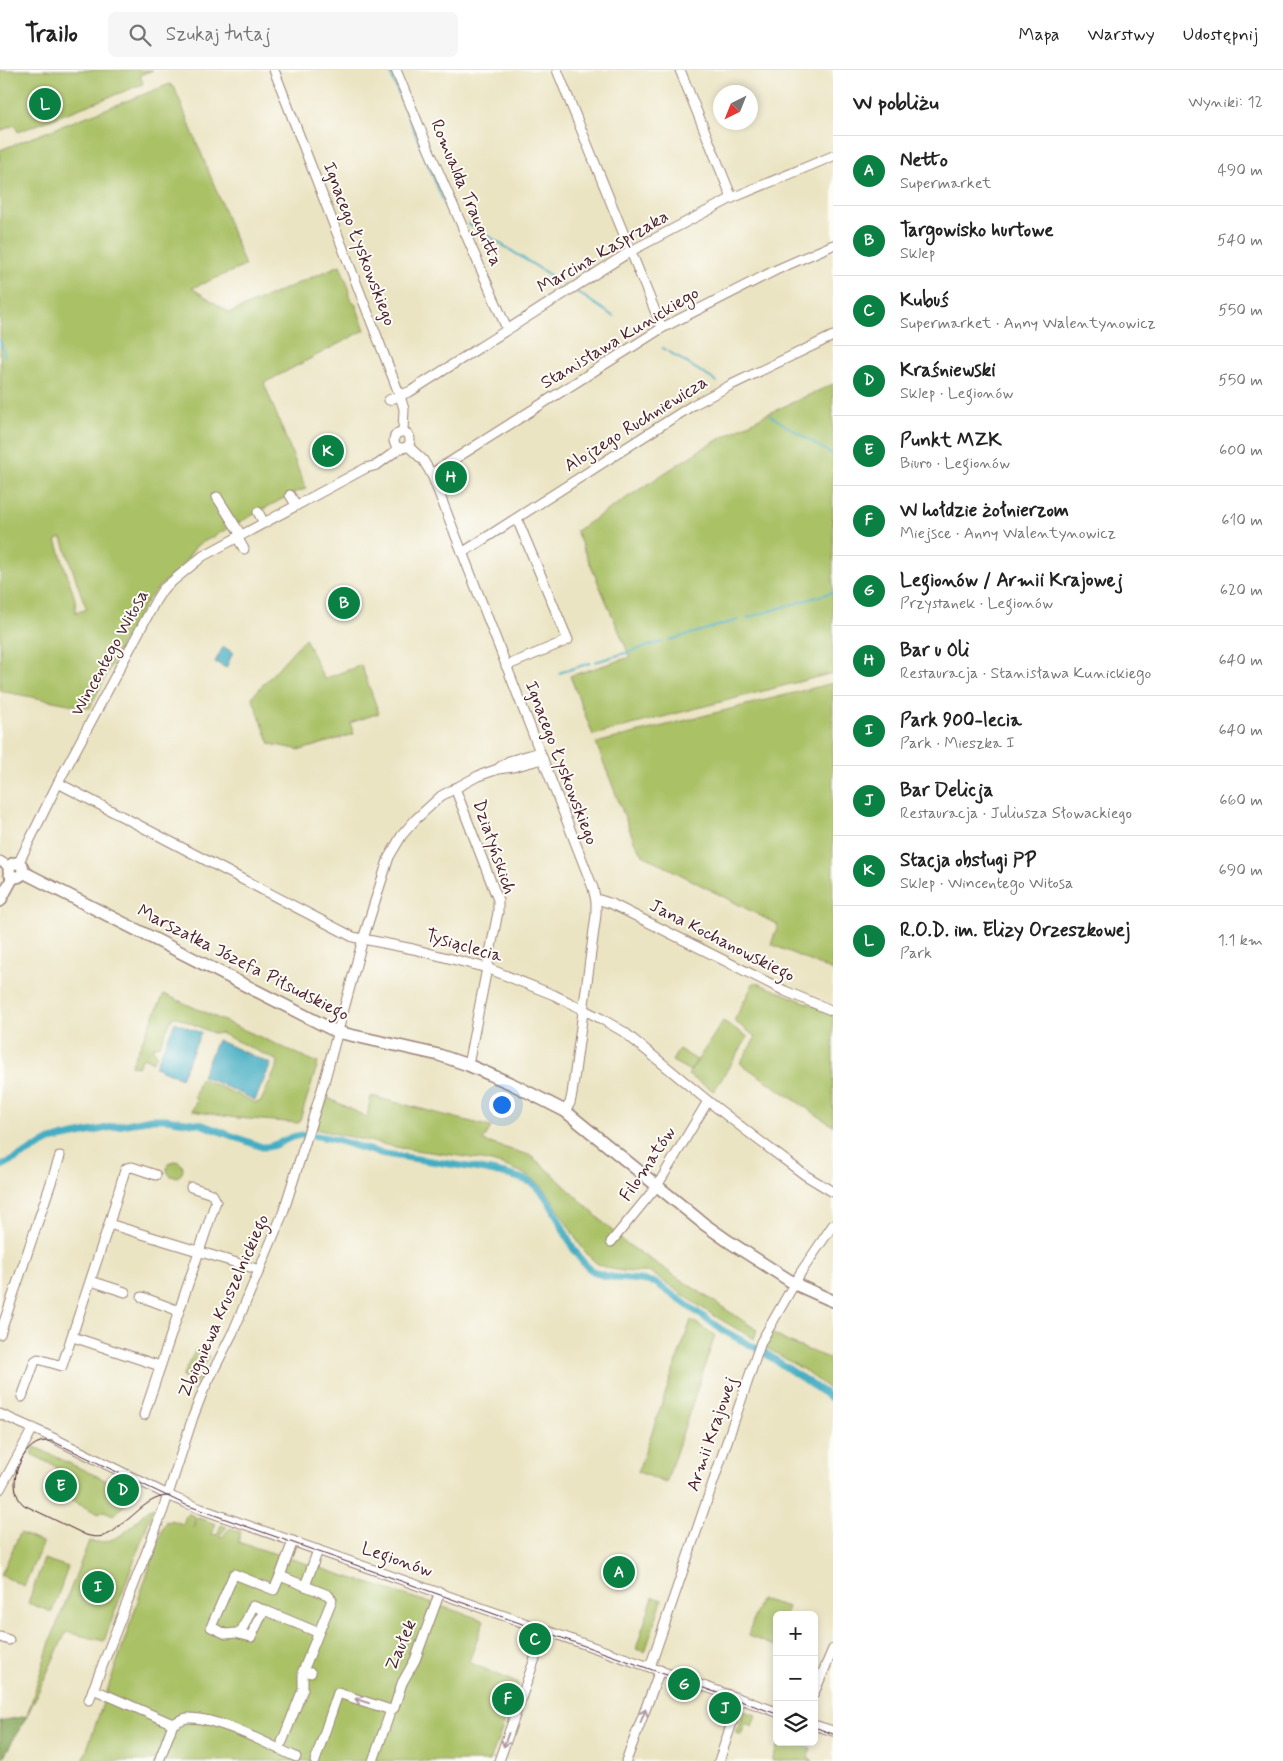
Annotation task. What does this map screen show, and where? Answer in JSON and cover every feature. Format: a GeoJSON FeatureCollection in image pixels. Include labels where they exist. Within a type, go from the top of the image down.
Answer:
{"type":"FeatureCollection","features":[{"type":"Feature","properties":{"kind":"main road"},"geometry":{"type":"LineString","coordinates":[[0,901],[13,868]]}},
{"type":"Feature","properties":{"kind":"main road","name":"Marszałka Józefa Piłsudskiego"},"geometry":{"type":"LineString","coordinates":[[13,868],[337,1032],[439,1055],[468,1065],[506,1080],[566,1111],[714,1231],[795,1284],[833,1301]]}},
{"type":"Feature","properties":{"kind":"street","name":"Ignacego Łyskowskiego"},"geometry":{"type":"LineString","coordinates":[[274,70],[400,396],[404,410],[403,431]]}},
{"type":"Feature","properties":{"kind":"street","name":"Romualda Traugutta"},"geometry":{"type":"LineString","coordinates":[[396,70],[507,328]]}},
{"type":"Feature","properties":{"kind":"street"},"geometry":{"type":"LineString","coordinates":[[557,70],[662,328]]}},
{"type":"Feature","properties":{"kind":"street"},"geometry":{"type":"LineString","coordinates":[[680,70],[732,198]]}},
{"type":"Feature","properties":{"kind":"street","name":"Marcina Kasprzaka"},"geometry":{"type":"LineString","coordinates":[[389,400],[400,396],[631,250],[732,198],[833,156]]}},
{"type":"Feature","properties":{"kind":"street","name":"Stanisława Kunickiego"},"geometry":{"type":"LineString","coordinates":[[431,474],[662,328],[776,270],[833,245]]}},
{"type":"Feature","properties":{"kind":"street","name":"Alojzego Ruchniewicza"},"geometry":{"type":"LineString","coordinates":[[462,553],[693,405],[833,336]]}},
{"type":"Feature","properties":{"kind":"street"},"geometry":{"type":"LineString","coordinates":[[403,431],[408,433],[410,438],[404,447],[396,444],[394,440],[398,433],[403,431]]}},
{"type":"Feature","properties":{"kind":"street","name":"Wincentego Witosa"},"geometry":{"type":"LineString","coordinates":[[366,468],[394,440]]}},
{"type":"Feature","properties":{"kind":"street","name":"Ignacego Łyskowskiego"},"geometry":{"type":"LineString","coordinates":[[404,447],[423,460],[431,474],[593,888],[596,901],[596,915],[572,1094],[566,1111]]}},
{"type":"Feature","properties":{"kind":"street","name":"Wincentego Witosa"},"geometry":{"type":"LineString","coordinates":[[13,868],[159,595],[193,563],[239,536],[366,468],[377,465],[404,447]]}},
{"type":"Feature","properties":{"kind":"street"},"geometry":{"type":"LineString","coordinates":[[290,495],[296,506]]}},
{"type":"Feature","properties":{"kind":"street"},"geometry":{"type":"LineString","coordinates":[[218,498],[225,508],[244,549]]}},
{"type":"Feature","properties":{"kind":"street"},"geometry":{"type":"LineString","coordinates":[[258,512],[264,523]]}},
{"type":"Feature","properties":{"kind":"street"},"geometry":{"type":"LineString","coordinates":[[506,666],[568,640],[517,519]]}},
{"type":"Feature","properties":{"kind":"street","name":"Zbigniewa Kruszelnickiego"},"geometry":{"type":"LineString","coordinates":[[89,1700],[168,1495],[203,1391],[234,1330],[283,1213],[323,1086],[384,870],[402,835],[427,807],[441,796],[478,776],[498,769],[513,767],[541,756]]}},
{"type":"Feature","properties":{"kind":"street","name":"Tysiąclecia"},"geometry":{"type":"LineString","coordinates":[[58,783],[353,937],[429,952],[487,968],[533,985],[584,1010],[624,1032],[708,1102],[805,1175],[833,1192]]}},
{"type":"Feature","properties":{"kind":"street","name":"Działyńskich"},"geometry":{"type":"LineString","coordinates":[[455,788],[498,900],[498,912],[468,1065]]}},
{"type":"Feature","properties":{"kind":"street","name":"Jana Kochanowskiego"},"geometry":{"type":"LineString","coordinates":[[596,901],[600,900],[612,904],[785,991],[833,1011]]}},
{"type":"Feature","properties":{"kind":"street","name":"Filomatów"},"geometry":{"type":"LineString","coordinates":[[611,1242],[657,1186],[708,1102]]}},
{"type":"Feature","properties":{"kind":"street"},"geometry":{"type":"LineString","coordinates":[[0,1334],[60,1156]]}},
{"type":"Feature","properties":{"kind":"street"},"geometry":{"type":"LineString","coordinates":[[22,1397],[35,1361],[38,1359],[62,1366],[127,1168],[132,1167],[156,1175]]}},
{"type":"Feature","properties":{"kind":"street"},"geometry":{"type":"LineString","coordinates":[[144,1415],[216,1201],[212,1194],[191,1187]]}},
{"type":"Feature","properties":{"kind":"street"},"geometry":{"type":"LineString","coordinates":[[109,1224],[260,1270]]}},
{"type":"Feature","properties":{"kind":"street","name":"Armii Krajowej"},"geometry":{"type":"LineString","coordinates":[[650,1667],[757,1351],[795,1284],[833,1225]]}},
{"type":"Feature","properties":{"kind":"street"},"geometry":{"type":"LineString","coordinates":[[91,1281],[125,1292]]}},
{"type":"Feature","properties":{"kind":"street"},"geometry":{"type":"LineString","coordinates":[[142,1298],[179,1311]]}},
{"type":"Feature","properties":{"kind":"street"},"geometry":{"type":"LineString","coordinates":[[73,1337],[160,1366]]}},
{"type":"Feature","properties":{"kind":"street","name":"Legionów"},"geometry":{"type":"LineString","coordinates":[[0,1408],[11,1414],[16,1420]]}},
{"type":"Feature","properties":{"kind":"street","name":"Legionów"},"geometry":{"type":"LineString","coordinates":[[0,1414],[33,1428],[168,1495],[202,1509],[773,1711]]}},
{"type":"Feature","properties":{"kind":"street"},"geometry":{"type":"LineString","coordinates":[[0,1489],[33,1428]]}},
{"type":"Feature","properties":{"kind":"street"},"geometry":{"type":"LineString","coordinates":[[293,1541],[274,1590],[234,1574],[211,1627],[226,1634],[252,1636],[264,1610],[317,1632]]}},
{"type":"Feature","properties":{"kind":"street"},"geometry":{"type":"LineString","coordinates":[[305,1586],[318,1550]]}},
{"type":"Feature","properties":{"kind":"street"},"geometry":{"type":"LineString","coordinates":[[280,1576],[328,1595],[331,1598],[317,1632],[303,1690],[282,1742]]}},
{"type":"Feature","properties":{"kind":"street","name":"Zaułek"},"geometry":{"type":"LineString","coordinates":[[373,1761],[391,1710],[394,1708],[402,1683],[415,1660],[440,1592]]}},
{"type":"Feature","properties":{"kind":"street"},"geometry":{"type":"LineString","coordinates":[[499,1761],[545,1630]]}},
{"type":"Feature","properties":{"kind":"street"},"geometry":{"type":"LineString","coordinates":[[818,1683],[833,1649]]}},
{"type":"Feature","properties":{"kind":"street"},"geometry":{"type":"LineString","coordinates":[[626,1761],[660,1670]]}},
{"type":"Feature","properties":{"kind":"street"},"geometry":{"type":"LineString","coordinates":[[93,1689],[173,1724]]}},
{"type":"Feature","properties":{"kind":"street"},"geometry":{"type":"LineString","coordinates":[[315,1761],[338,1693],[391,1710]]}},
{"type":"Feature","properties":{"kind":"street"},"geometry":{"type":"LineString","coordinates":[[719,1761],[740,1699]]}},
{"type":"Feature","properties":{"kind":"street"},"geometry":{"type":"LineString","coordinates":[[159,1761],[173,1724],[185,1718],[213,1722],[296,1757]]}},
{"type":"Feature","properties":{"kind":"street"},"geometry":{"type":"LineString","coordinates":[[818,1726],[833,1731]]}},
{"type":"Feature","properties":{"kind":"green space"},"geometry":{"type":"Polygon","coordinates":[[[0,70],[153,70],[140,75],[143,84],[18,132],[15,125],[0,131],[0,70]]]}},
{"type":"Feature","properties":{"kind":"green space"},"geometry":{"type":"Polygon","coordinates":[[[170,84],[175,89],[245,266],[192,288],[230,313],[340,265],[350,291],[348,294],[355,303],[365,330],[264,383],[306,489],[293,493],[196,546],[182,567],[159,587],[147,601],[123,641],[90,708],[0,691],[0,150],[170,84]],[[62,538],[56,540],[75,599],[76,613],[87,609],[62,538]]]}},
{"type":"Feature","properties":{"kind":"green space"},"geometry":{"type":"Polygon","coordinates":[[[833,384],[833,673],[593,735],[570,676],[630,657],[576,531],[703,448],[765,415],[833,384]]]}},
{"type":"Feature","properties":{"kind":"green space"},"geometry":{"type":"Polygon","coordinates":[[[305,638],[324,679],[361,665],[379,713],[350,723],[354,734],[301,750],[270,744],[252,697],[305,638]]]}},
{"type":"Feature","properties":{"kind":"green space"},"geometry":{"type":"Polygon","coordinates":[[[833,683],[833,971],[771,944],[778,925],[643,855],[634,841],[596,743],[833,683]]]}},
{"type":"Feature","properties":{"kind":"green space"},"geometry":{"type":"Polygon","coordinates":[[[754,982],[833,1013],[833,1126],[740,1063],[756,1037],[734,1021],[754,982]]]}},
{"type":"Feature","properties":{"kind":"green space"},"geometry":{"type":"Polygon","coordinates":[[[164,994],[318,1063],[299,1123],[237,1118],[192,1111],[197,1099],[194,1097],[200,1078],[256,1103],[261,1101],[278,1064],[276,1060],[220,1033],[215,1034],[177,1017],[172,1018],[160,1045],[154,1046],[153,1049],[157,1054],[153,1062],[143,1057],[138,1067],[131,1065],[164,994]]]}},
{"type":"Feature","properties":{"kind":"green space"},"geometry":{"type":"Polygon","coordinates":[[[723,1021],[748,1037],[714,1091],[688,1075],[723,1021]]]}},
{"type":"Feature","properties":{"kind":"green space"},"geometry":{"type":"Polygon","coordinates":[[[679,1049],[697,1060],[690,1071],[672,1061],[679,1049]]]}},
{"type":"Feature","properties":{"kind":"green space"},"geometry":{"type":"Polygon","coordinates":[[[371,1096],[491,1127],[483,1141],[529,1155],[546,1168],[624,1242],[757,1330],[754,1339],[708,1312],[650,1272],[630,1272],[606,1268],[595,1262],[579,1244],[545,1189],[519,1171],[483,1160],[403,1148],[315,1129],[326,1097],[367,1117],[371,1096]]]}},
{"type":"Feature","properties":{"kind":"green space"},"geometry":{"type":"Polygon","coordinates":[[[175,1161],[183,1169],[175,1177],[167,1169],[175,1161]]]}},
{"type":"Feature","properties":{"kind":"green space"},"geometry":{"type":"Polygon","coordinates":[[[691,1320],[715,1335],[666,1483],[638,1472],[691,1320]]]}},
{"type":"Feature","properties":{"kind":"green space"},"geometry":{"type":"Polygon","coordinates":[[[772,1333],[788,1342],[833,1360],[833,1392],[807,1372],[764,1346],[772,1333]]]}},
{"type":"Feature","properties":{"kind":"green space"},"geometry":{"type":"Polygon","coordinates":[[[196,1349],[209,1356],[195,1384],[182,1377],[196,1349]]]}},
{"type":"Feature","properties":{"kind":"green space"},"geometry":{"type":"Polygon","coordinates":[[[35,1447],[120,1487],[116,1494],[129,1501],[113,1515],[104,1511],[99,1514],[47,1489],[57,1467],[31,1454],[35,1447]]]}},
{"type":"Feature","properties":{"kind":"green space"},"geometry":{"type":"Polygon","coordinates":[[[154,1507],[104,1641],[66,1632],[27,1716],[50,1642],[89,1541],[101,1542],[113,1539],[129,1529],[145,1512],[154,1507]]]}},
{"type":"Feature","properties":{"kind":"green space"},"geometry":{"type":"Polygon","coordinates":[[[187,1513],[196,1517],[193,1528],[198,1518],[216,1524],[211,1534],[217,1535],[221,1525],[227,1527],[219,1536],[222,1537],[230,1528],[241,1532],[238,1542],[484,1620],[469,1662],[519,1684],[490,1761],[83,1761],[166,1521],[169,1522],[170,1520],[183,1524],[187,1513]]]}},
{"type":"Feature","properties":{"kind":"green space"},"geometry":{"type":"Polygon","coordinates":[[[20,1533],[43,1543],[24,1586],[1,1575],[20,1533]]]}},
{"type":"Feature","properties":{"kind":"green space"},"geometry":{"type":"Polygon","coordinates":[[[44,1559],[68,1567],[52,1612],[28,1603],[44,1559]]]}},
{"type":"Feature","properties":{"kind":"green space"},"geometry":{"type":"Polygon","coordinates":[[[653,1597],[662,1600],[645,1652],[636,1649],[653,1597]]]}},
{"type":"Feature","properties":{"kind":"green space"},"geometry":{"type":"Polygon","coordinates":[[[760,1599],[788,1607],[786,1611],[773,1611],[773,1645],[748,1636],[760,1599]]]}},
{"type":"Feature","properties":{"kind":"green space"},"geometry":{"type":"Polygon","coordinates":[[[743,1711],[756,1715],[752,1727],[745,1724],[741,1735],[735,1732],[741,1722],[743,1711]]]}},
{"type":"Feature","properties":{"kind":"green space"},"geometry":{"type":"Polygon","coordinates":[[[27,1716],[1,1761],[0,1761],[0,1721],[27,1716]]]}},
{"type":"Feature","properties":{"kind":"green space"},"geometry":{"type":"Polygon","coordinates":[[[778,1746],[806,1746],[811,1748],[808,1758],[813,1761],[772,1761],[778,1746]]]}},
{"type":"Feature","properties":{"kind":"water"},"geometry":{"type":"Polygon","coordinates":[[[223,647],[233,652],[226,668],[215,662],[223,647]]]}},
{"type":"Feature","properties":{"kind":"water"},"geometry":{"type":"Polygon","coordinates":[[[175,1022],[201,1033],[181,1078],[155,1067],[175,1022]]]}},
{"type":"Feature","properties":{"kind":"water"},"geometry":{"type":"Polygon","coordinates":[[[217,1040],[271,1064],[255,1100],[202,1076],[217,1040]]]}},
{"type":"Feature","properties":{"kind":"waterway"},"geometry":{"type":"LineString","coordinates":[[389,70],[444,203],[451,213]]}},
{"type":"Feature","properties":{"kind":"waterway"},"geometry":{"type":"LineString","coordinates":[[469,224],[564,284]]}},
{"type":"Feature","properties":{"kind":"waterway"},"geometry":{"type":"LineString","coordinates":[[577,292],[613,316]]}},
{"type":"Feature","properties":{"kind":"waterway"},"geometry":{"type":"LineString","coordinates":[[0,340],[5,356]]}},
{"type":"Feature","properties":{"kind":"waterway"},"geometry":{"type":"LineString","coordinates":[[663,348],[717,382]]}},
{"type":"Feature","properties":{"kind":"waterway"},"geometry":{"type":"LineString","coordinates":[[771,416],[833,455]]}},
{"type":"Feature","properties":{"kind":"waterway"},"geometry":{"type":"LineString","coordinates":[[747,618],[833,592]]}},
{"type":"Feature","properties":{"kind":"waterway"},"geometry":{"type":"LineString","coordinates":[[670,640],[738,620]]}},
{"type":"Feature","properties":{"kind":"waterway"},"geometry":{"type":"LineString","coordinates":[[595,662],[662,642]]}},
{"type":"Feature","properties":{"kind":"waterway"},"geometry":{"type":"LineString","coordinates":[[559,673],[590,663]]}},
{"type":"Feature","properties":{"kind":"waterway"},"geometry":{"type":"LineString","coordinates":[[0,1167],[50,1140],[151,1119],[165,1119],[200,1124],[262,1147],[268,1147],[299,1135],[325,1137],[385,1154],[515,1177],[530,1182],[540,1189],[555,1212],[575,1252],[583,1263],[593,1271],[615,1278],[656,1283],[722,1330],[765,1353],[833,1399]]}},
{"type":"Feature","properties":{"kind":"tram line"},"geometry":{"type":"LineString","coordinates":[[123,1523],[106,1535],[97,1537],[86,1535],[24,1505],[18,1498],[15,1480],[17,1470],[26,1453],[40,1442],[52,1441],[186,1505],[773,1713]]}},
{"type":"Feature","properties":{"kind":"tram line"},"geometry":{"type":"LineString","coordinates":[[117,1527],[148,1503],[155,1499],[170,1496]]}},
{"type":"Feature","properties":{"kind":"tram line"},"geometry":{"type":"LineString","coordinates":[[818,1728],[833,1734]]}},
{"type":"Feature","properties":{"kind":"place","name":"R.O.D. im. Elizy Orzeszkowej"},"geometry":{"type":"Point","coordinates":[45,104]}},
{"type":"Feature","properties":{"kind":"place","name":"Stacja obsługi PP"},"geometry":{"type":"Point","coordinates":[328,451]}},
{"type":"Feature","properties":{"kind":"place","name":"Bar u Oli"},"geometry":{"type":"Point","coordinates":[451,477]}},
{"type":"Feature","properties":{"kind":"place","name":"Targowisko hurtowe"},"geometry":{"type":"Point","coordinates":[344,603]}},
{"type":"Feature","properties":{"kind":"place","name":"Punkt MZK"},"geometry":{"type":"Point","coordinates":[61,1486]}},
{"type":"Feature","properties":{"kind":"place","name":"Kraśniewski"},"geometry":{"type":"Point","coordinates":[123,1490]}},
{"type":"Feature","properties":{"kind":"place","name":"Netto"},"geometry":{"type":"Point","coordinates":[619,1572]}},
{"type":"Feature","properties":{"kind":"place","name":"Park 900-lecia"},"geometry":{"type":"Point","coordinates":[98,1587]}},
{"type":"Feature","properties":{"kind":"place","name":"Kubuś"},"geometry":{"type":"Point","coordinates":[535,1639]}},
{"type":"Feature","properties":{"kind":"place","name":"Legionów / Armii Krajowej"},"geometry":{"type":"Point","coordinates":[684,1684]}},
{"type":"Feature","properties":{"kind":"place","name":"W hołdzie żołnierzom"},"geometry":{"type":"Point","coordinates":[508,1699]}},
{"type":"Feature","properties":{"kind":"place","name":"Bar Delicja"},"geometry":{"type":"Point","coordinates":[725,1708]}}]}
